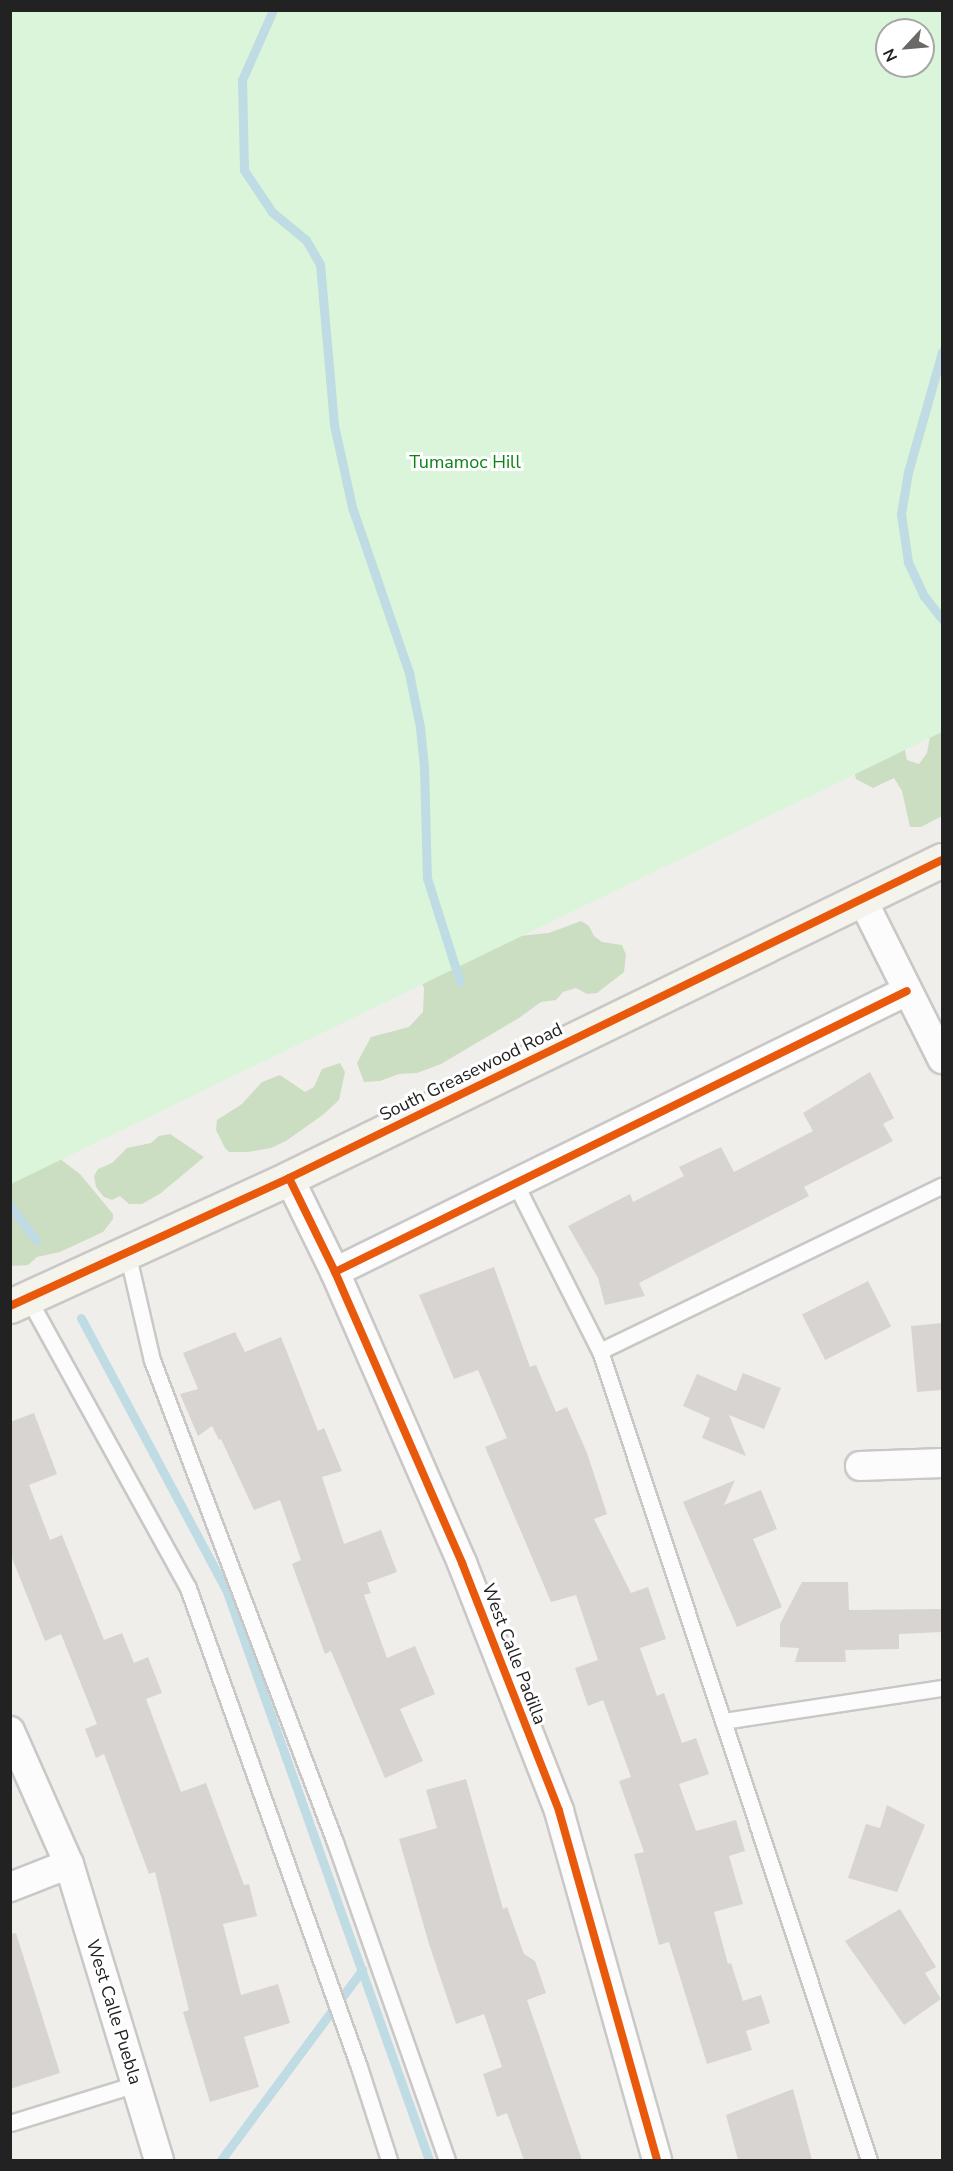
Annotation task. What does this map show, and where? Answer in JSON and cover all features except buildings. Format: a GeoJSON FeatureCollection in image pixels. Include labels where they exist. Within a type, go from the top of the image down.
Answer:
{"type":"FeatureCollection","features":[{"type":"Feature","properties":{"kind":"main road","name":"South Greasewood Road"},"geometry":{"type":"LineString","coordinates":[[19,1302],[289,1178],[942,860]]}},
{"type":"Feature","properties":{"kind":"street"},"geometry":{"type":"LineString","coordinates":[[862,899],[942,1059]]}},
{"type":"Feature","properties":{"kind":"street"},"geometry":{"type":"LineString","coordinates":[[335,1272],[907,991]]}},
{"type":"Feature","properties":{"kind":"street","name":"West Calle Padilla"},"geometry":{"type":"LineString","coordinates":[[289,1178],[335,1272],[462,1563],[559,1811],[657,2160]]}},
{"type":"Feature","properties":{"kind":"street"},"geometry":{"type":"LineString","coordinates":[[860,1466],[942,1463]]}},
{"type":"Feature","properties":{"kind":"street","name":"West Calle Puebla"},"geometry":{"type":"LineString","coordinates":[[10,1731],[69,1864],[159,2160]]}},
{"type":"Feature","properties":{"kind":"street"},"geometry":{"type":"LineString","coordinates":[[10,1887],[69,1864]]}},
{"type":"Feature","properties":{"kind":"lane"},"geometry":{"type":"LineString","coordinates":[[515,1184],[600,1352],[869,2160]]}},
{"type":"Feature","properties":{"kind":"lane"},"geometry":{"type":"LineString","coordinates":[[600,1352],[942,1186]]}},
{"type":"Feature","properties":{"kind":"lane"},"geometry":{"type":"LineString","coordinates":[[127,1252],[152,1360],[335,1842],[447,2160]]}},
{"type":"Feature","properties":{"kind":"lane"},"geometry":{"type":"LineString","coordinates":[[19,1302],[188,1588],[359,2067],[389,2160]]}},
{"type":"Feature","properties":{"kind":"lane"},"geometry":{"type":"LineString","coordinates":[[723,1720],[942,1688]]}},
{"type":"Feature","properties":{"kind":"lane"},"geometry":{"type":"LineString","coordinates":[[10,2124],[136,2084]]}},
{"type":"Feature","properties":{"kind":"green space","name":"Tumamoc Hill"},"geometry":{"type":"Polygon","coordinates":[[[11,10],[942,11],[942,732],[11,1184],[11,10]]]}},
{"type":"Feature","properties":{"kind":"green space"},"geometry":{"type":"Polygon","coordinates":[[[942,718],[942,816],[921,827],[910,827],[902,791],[894,778],[873,788],[856,779],[853,767],[903,741],[907,760],[919,764],[927,753],[931,731],[942,718]]]}},
{"type":"Feature","properties":{"kind":"green space"},"geometry":{"type":"Polygon","coordinates":[[[581,921],[589,926],[594,936],[602,942],[622,945],[626,955],[624,972],[597,993],[587,994],[576,988],[563,992],[556,1000],[541,1002],[519,1018],[441,1064],[417,1073],[399,1074],[380,1081],[364,1082],[357,1063],[371,1037],[409,1027],[423,1012],[424,988],[420,979],[519,936],[549,933],[581,921]]]}},
{"type":"Feature","properties":{"kind":"green space"},"geometry":{"type":"Polygon","coordinates":[[[340,1063],[345,1072],[339,1100],[324,1114],[286,1141],[271,1148],[248,1152],[229,1152],[225,1148],[216,1130],[217,1120],[242,1104],[262,1082],[280,1075],[305,1092],[314,1087],[322,1069],[340,1063]]]}},
{"type":"Feature","properties":{"kind":"green space"},"geometry":{"type":"Polygon","coordinates":[[[10,1095],[56,1156],[80,1174],[113,1214],[113,1219],[103,1232],[60,1252],[37,1257],[28,1265],[11,1266],[10,1095]]]}},
{"type":"Feature","properties":{"kind":"green space"},"geometry":{"type":"Polygon","coordinates":[[[170,1134],[204,1157],[161,1193],[142,1204],[129,1204],[120,1196],[112,1200],[104,1197],[96,1187],[94,1176],[98,1169],[112,1163],[127,1148],[151,1143],[159,1136],[170,1134]]]}},
{"type":"Feature","properties":{"kind":"waterway"},"geometry":{"type":"LineString","coordinates":[[273,10],[242,80],[244,170],[272,212],[306,240],[320,264],[334,425],[352,507],[409,673],[420,727],[424,767],[427,878],[460,982]]}},
{"type":"Feature","properties":{"kind":"waterway"},"geometry":{"type":"LineString","coordinates":[[942,352],[908,472],[901,514],[908,562],[924,596],[942,619]]}},
{"type":"Feature","properties":{"kind":"waterway"},"geometry":{"type":"LineString","coordinates":[[10,1205],[36,1240]]}},
{"type":"Feature","properties":{"kind":"waterway"},"geometry":{"type":"LineString","coordinates":[[81,1318],[226,1589],[429,2160]]}},
{"type":"Feature","properties":{"kind":"waterway"},"geometry":{"type":"LineString","coordinates":[[221,2160],[362,1970]]}},
{"type":"Feature","properties":{"kind":"cycle path"},"geometry":{"type":"LineString","coordinates":[[10,1306],[289,1178],[942,860]]}},
{"type":"Feature","properties":{"kind":"cycle path"},"geometry":{"type":"LineString","coordinates":[[335,1272],[907,991]]}},
{"type":"Feature","properties":{"kind":"cycle path"},"geometry":{"type":"LineString","coordinates":[[289,1178],[335,1272],[462,1563],[559,1811],[657,2160]]}}]}
